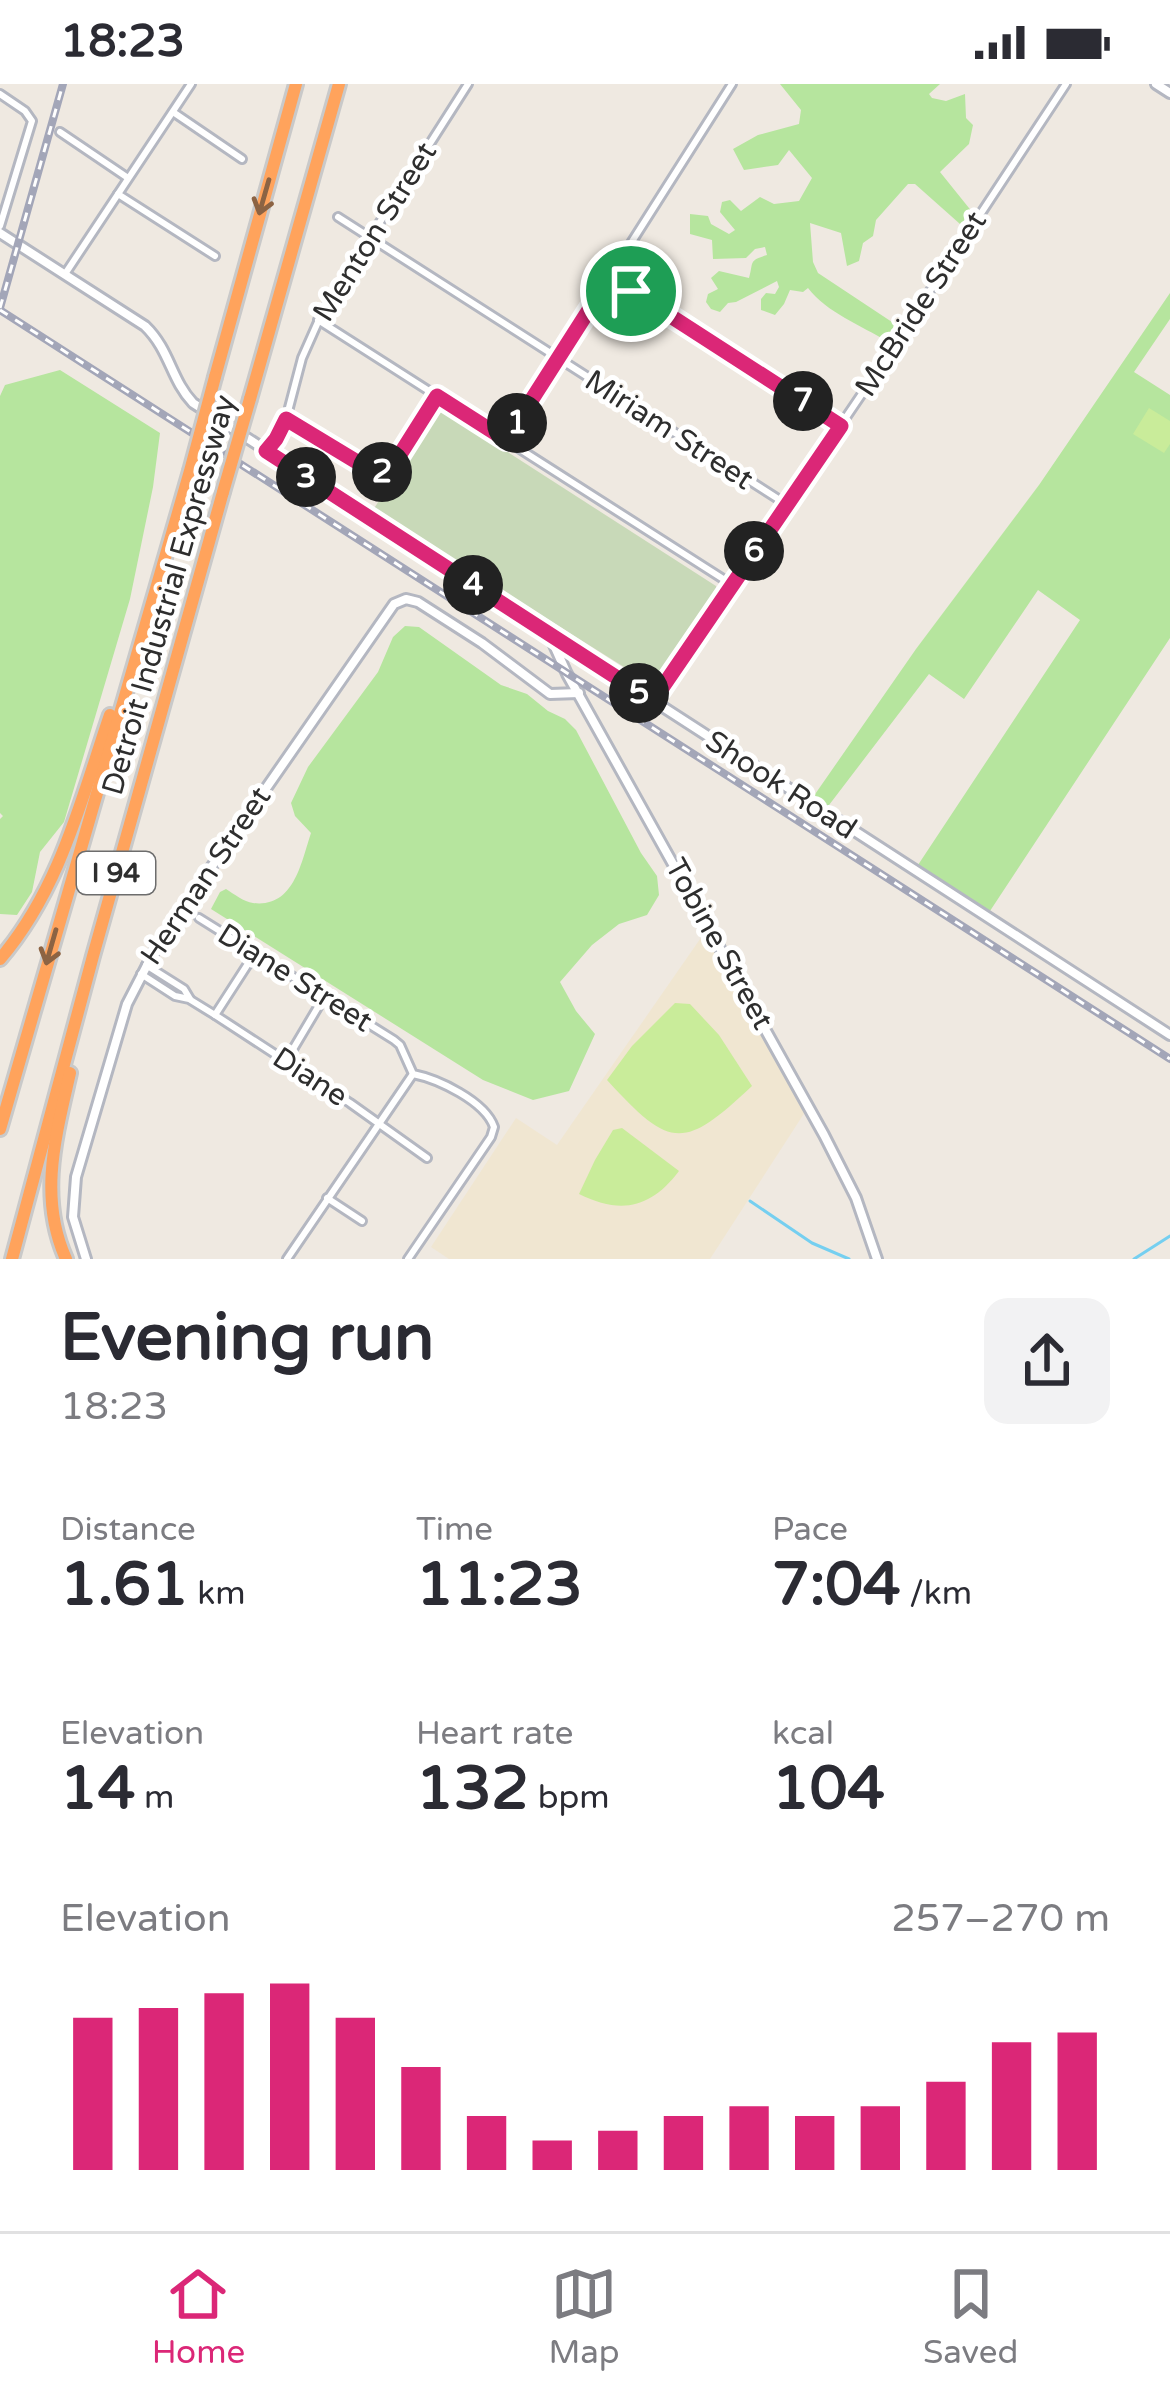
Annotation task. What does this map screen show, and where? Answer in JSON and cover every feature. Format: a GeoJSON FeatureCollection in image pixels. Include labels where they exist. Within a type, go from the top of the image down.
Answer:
{"type":"FeatureCollection","features":[{"type":"Feature","properties":{"kind":"highway","name":"Detroit Industrial Expressway"},"geometry":{"type":"LineString","coordinates":[[0,1129],[296,84]]}},
{"type":"Feature","properties":{"kind":"highway","name":"Detroit Industrial Expressway"},"geometry":{"type":"LineString","coordinates":[[13,1257],[339,84]]}},
{"type":"Feature","properties":{"kind":"highway"},"geometry":{"type":"LineString","coordinates":[[0,959],[38,905],[65,847],[127,666],[182,475],[190,471]]}},
{"type":"Feature","properties":{"kind":"highway"},"geometry":{"type":"LineString","coordinates":[[66,1259],[51,1209],[51,1163],[88,1002],[93,956]]}},
{"type":"Feature","properties":{"kind":"street"},"geometry":{"type":"LineString","coordinates":[[65,274],[191,84]]}},
{"type":"Feature","properties":{"kind":"street","name":"Menton Street"},"geometry":{"type":"LineString","coordinates":[[266,451],[286,419],[318,320],[468,84]]}},
{"type":"Feature","properties":{"kind":"street"},"geometry":{"type":"LineString","coordinates":[[506,440],[732,84]]}},
{"type":"Feature","properties":{"kind":"street","name":"McBride Street"},"geometry":{"type":"LineString","coordinates":[[653,701],[1066,84]]}},
{"type":"Feature","properties":{"kind":"street"},"geometry":{"type":"LineString","coordinates":[[1156,84],[1170,93]]}},
{"type":"Feature","properties":{"kind":"street"},"geometry":{"type":"LineString","coordinates":[[0,94],[32,121],[0,229]]}},
{"type":"Feature","properties":{"kind":"street"},"geometry":{"type":"LineString","coordinates":[[173,112],[242,159]]}},
{"type":"Feature","properties":{"kind":"street"},"geometry":{"type":"LineString","coordinates":[[60,132],[128,178]]}},
{"type":"Feature","properties":{"kind":"street"},"geometry":{"type":"LineString","coordinates":[[118,194],[215,256]]}},
{"type":"Feature","properties":{"kind":"street","name":"Miriam Street"},"geometry":{"type":"LineString","coordinates":[[338,217],[786,504]]}},
{"type":"Feature","properties":{"kind":"street","name":"Shook Road"},"geometry":{"type":"LineString","coordinates":[[0,229],[150,330],[193,404],[1170,1035]]}},
{"type":"Feature","properties":{"kind":"street"},"geometry":{"type":"LineString","coordinates":[[610,277],[841,426]]}},
{"type":"Feature","properties":{"kind":"street"},"geometry":{"type":"LineString","coordinates":[[318,320],[731,584]]}},
{"type":"Feature","properties":{"kind":"street"},"geometry":{"type":"LineString","coordinates":[[286,419],[372,471],[384,472],[394,464],[437,396]]}},
{"type":"Feature","properties":{"kind":"street","name":"Herman Street"},"geometry":{"type":"LineString","coordinates":[[86,1259],[73,1217],[76,1177],[121,1022],[143,969],[394,604],[406,599],[418,602],[550,694],[579,693]]}},
{"type":"Feature","properties":{"kind":"street","name":"Tobine Street"},"geometry":{"type":"LineString","coordinates":[[549,634],[839,1163],[877,1259]]}},
{"type":"Feature","properties":{"kind":"street","name":"Diane Street"},"geometry":{"type":"LineString","coordinates":[[199,918],[394,1040],[413,1074],[434,1078],[489,1114],[494,1126],[477,1159],[408,1259]]}},
{"type":"Feature","properties":{"kind":"street"},"geometry":{"type":"LineString","coordinates":[[215,1015],[255,953]]}},
{"type":"Feature","properties":{"kind":"street","name":"Diane"},"geometry":{"type":"LineString","coordinates":[[143,969],[175,996],[189,999],[286,1060],[427,1158]]}},
{"type":"Feature","properties":{"kind":"street"},"geometry":{"type":"LineString","coordinates":[[286,1060],[325,996]]}},
{"type":"Feature","properties":{"kind":"street"},"geometry":{"type":"LineString","coordinates":[[286,1259],[413,1074]]}},
{"type":"Feature","properties":{"kind":"street"},"geometry":{"type":"LineString","coordinates":[[328,1198],[362,1221]]}},
{"type":"Feature","properties":{"kind":"shaded area"},"geometry":{"type":"Polygon","coordinates":[[[707,929],[807,1109],[710,1259],[449,1259],[431,1247],[516,1118],[557,1145],[707,929]]]}},
{"type":"Feature","properties":{"kind":"green space"},"geometry":{"type":"Polygon","coordinates":[[[780,84],[940,84],[929,94],[932,98],[946,101],[965,94],[966,118],[973,125],[969,144],[940,172],[973,213],[960,224],[915,184],[908,184],[876,220],[859,261],[847,266],[841,233],[810,223],[818,273],[898,326],[888,342],[835,312],[808,288],[790,290],[775,315],[761,310],[761,299],[766,293],[775,294],[777,281],[728,303],[720,312],[706,302],[708,294],[718,289],[711,278],[719,271],[749,278],[753,262],[767,255],[765,247],[746,258],[713,259],[712,240],[690,234],[690,214],[708,216],[711,224],[729,234],[735,230],[720,212],[722,202],[730,200],[741,211],[760,197],[774,204],[799,201],[812,178],[789,150],[778,165],[744,170],[733,149],[758,135],[799,124],[801,110],[780,84]]]}},
{"type":"Feature","properties":{"kind":"green space"},"geometry":{"type":"Polygon","coordinates":[[[1170,293],[1170,319],[1134,372],[1170,395],[1170,638],[988,914],[916,868],[1080,620],[1038,590],[964,699],[929,674],[826,809],[811,800],[1039,485],[1170,293]]]}},
{"type":"Feature","properties":{"kind":"green space"},"geometry":{"type":"Polygon","coordinates":[[[60,370],[160,433],[130,599],[64,822],[40,852],[32,892],[17,915],[0,914],[0,396],[5,385],[60,370]]]}},
{"type":"Feature","properties":{"kind":"green space"},"geometry":{"type":"Polygon","coordinates":[[[439,408],[716,586],[718,591],[656,687],[373,510],[439,408]]]}},
{"type":"Feature","properties":{"kind":"green space"},"geometry":{"type":"Polygon","coordinates":[[[1149,408],[1170,421],[1170,444],[1164,453],[1133,434],[1149,408]]]}},
{"type":"Feature","properties":{"kind":"green space"},"geometry":{"type":"Polygon","coordinates":[[[405,626],[419,627],[501,685],[527,694],[565,719],[576,730],[657,876],[659,895],[647,915],[619,924],[592,945],[560,982],[595,1034],[569,1091],[533,1100],[483,1080],[211,909],[226,889],[250,902],[267,903],[294,881],[311,833],[295,816],[291,803],[308,767],[378,672],[393,637],[405,626]]]}},
{"type":"Feature","properties":{"kind":"green space"},"geometry":{"type":"Polygon","coordinates":[[[675,1003],[690,1004],[719,1035],[752,1086],[709,1122],[677,1133],[647,1119],[607,1080],[632,1046],[675,1003]]]}},
{"type":"Feature","properties":{"kind":"green space"},"geometry":{"type":"Polygon","coordinates":[[[622,1128],[679,1171],[657,1193],[634,1204],[608,1204],[579,1194],[613,1130],[622,1128]]]}},
{"type":"Feature","properties":{"kind":"waterway"},"geometry":{"type":"LineString","coordinates":[[750,1201],[812,1243],[849,1259]]}},
{"type":"Feature","properties":{"kind":"waterway"},"geometry":{"type":"LineString","coordinates":[[1134,1259],[1170,1236]]}},
{"type":"Feature","properties":{"kind":"railway"},"geometry":{"type":"LineString","coordinates":[[0,308],[63,84]]}},
{"type":"Feature","properties":{"kind":"railway"},"geometry":{"type":"LineString","coordinates":[[0,310],[1170,1059]]}},
{"type":"Feature","properties":{"kind":"route"},"geometry":{"type":"LineString","coordinates":[[610,277],[631,291],[841,426],[653,701],[266,451],[286,419],[372,471],[384,472],[394,464],[437,396],[506,440],[610,277]]}}]}
